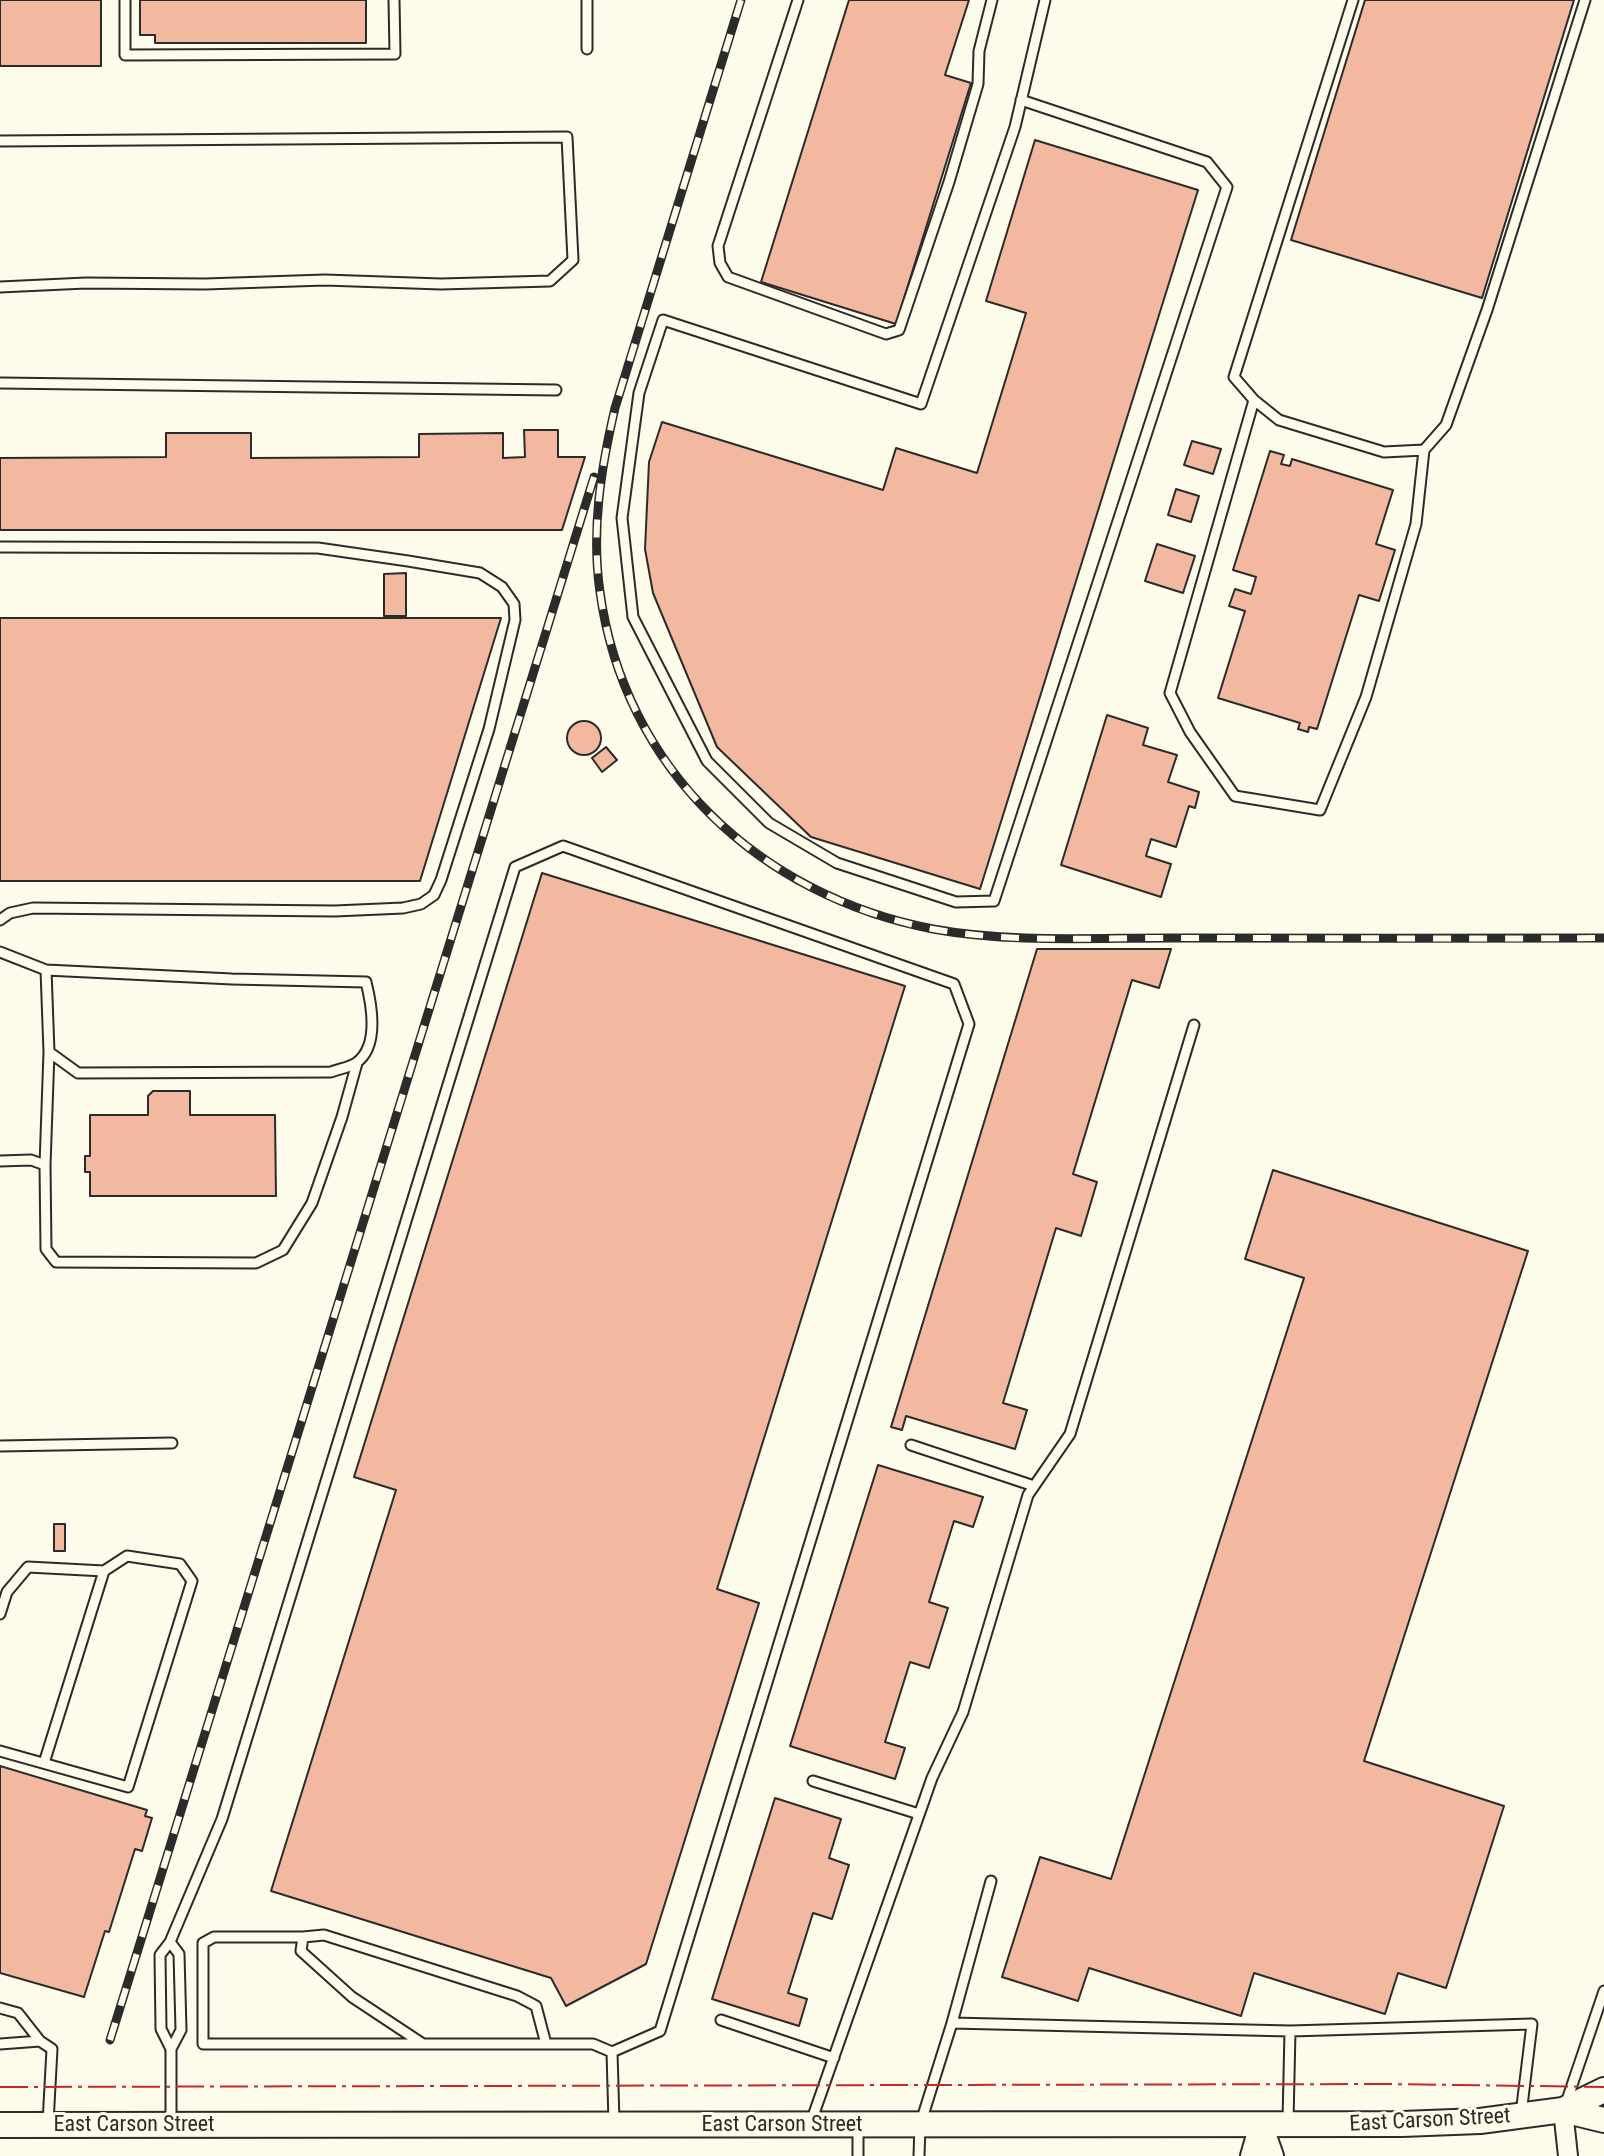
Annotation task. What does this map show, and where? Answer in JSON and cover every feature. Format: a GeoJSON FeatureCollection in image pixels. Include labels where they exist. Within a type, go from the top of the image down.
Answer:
{"type":"FeatureCollection","features":[{"type":"Feature","properties":{"kind":"main road","name":"East Carson Street"},"geometry":{"type":"LineString","coordinates":[[0,2125],[1447,2123],[1563,2110],[1604,2090]]}},
{"type":"Feature","properties":{"kind":"main road","name":"East Carson Street"},"geometry":{"type":"LineString","coordinates":[[1563,2110],[1604,2120]]}},
{"type":"Feature","properties":{"kind":"street"},"geometry":{"type":"LineString","coordinates":[[1563,2110],[1568,2156]]}},
{"type":"Feature","properties":{"kind":"street"},"geometry":{"type":"LineString","coordinates":[[1252,2156],[1261,2125]]}},
{"type":"Feature","properties":{"kind":"street"},"geometry":{"type":"LineString","coordinates":[[1261,2125],[1272,2156]]}},
{"type":"Feature","properties":{"kind":"lane"},"geometry":{"type":"LineString","coordinates":[[125,0],[125,55],[395,54],[394,0]]}},
{"type":"Feature","properties":{"kind":"lane"},"geometry":{"type":"LineString","coordinates":[[587,0],[587,49]]}},
{"type":"Feature","properties":{"kind":"lane"},"geometry":{"type":"LineString","coordinates":[[798,0],[718,246],[720,263],[728,277],[886,334],[899,330],[949,182],[978,84],[981,67],[979,51],[992,0]]}},
{"type":"Feature","properties":{"kind":"lane"},"geometry":{"type":"LineString","coordinates":[[1021,100],[1207,162],[1227,187],[994,901],[956,902],[837,863],[769,823],[707,761],[633,617],[622,518],[639,393],[663,320],[921,404],[1015,127],[1021,100],[1045,0]]}},
{"type":"Feature","properties":{"kind":"lane"},"geometry":{"type":"LineString","coordinates":[[1353,0],[1234,377],[1254,400],[1279,420],[1384,452],[1424,450]]}},
{"type":"Feature","properties":{"kind":"lane"},"geometry":{"type":"LineString","coordinates":[[1254,400],[1170,693],[1190,732],[1235,796],[1320,810],[1366,697],[1416,524],[1424,450],[1446,425],[1487,310],[1585,0]]}},
{"type":"Feature","properties":{"kind":"lane"},"geometry":{"type":"LineString","coordinates":[[0,141],[567,137],[573,260],[550,281],[441,284],[325,280],[0,287]]}},
{"type":"Feature","properties":{"kind":"lane"},"geometry":{"type":"LineString","coordinates":[[0,383],[556,390]]}},
{"type":"Feature","properties":{"kind":"lane"},"geometry":{"type":"LineString","coordinates":[[0,547],[318,548],[378,556],[480,573],[502,587],[514,604],[515,620],[489,729],[441,880],[434,895],[421,904],[403,908],[335,911],[33,908],[10,913],[0,920]]}},
{"type":"Feature","properties":{"kind":"lane"},"geometry":{"type":"LineString","coordinates":[[171,2125],[171,2049],[161,2029],[160,1955],[170,1942],[222,1819],[515,867],[563,846],[954,984],[969,1024],[660,2031],[612,2052],[593,2044],[546,2044],[423,2044],[203,2044],[203,1943],[214,1937],[324,1935],[517,1996],[536,2006],[546,2044]]}},
{"type":"Feature","properties":{"kind":"lane"},"geometry":{"type":"LineString","coordinates":[[0,952],[46,970],[366,982],[371,1002],[370,1044],[357,1063],[312,1203],[283,1250],[256,1263],[56,1262],[46,1249],[49,1052],[46,970]]}},
{"type":"Feature","properties":{"kind":"lane"},"geometry":{"type":"LineString","coordinates":[[810,2125],[932,1778],[963,1712],[1028,1495],[1070,1434],[1194,1025]]}},
{"type":"Feature","properties":{"kind":"lane"},"geometry":{"type":"LineString","coordinates":[[49,1052],[78,1073],[331,1072],[357,1063]]}},
{"type":"Feature","properties":{"kind":"lane"},"geometry":{"type":"LineString","coordinates":[[0,1161],[31,1160],[45,1165]]}},
{"type":"Feature","properties":{"kind":"lane"},"geometry":{"type":"LineString","coordinates":[[0,1446],[172,1443]]}},
{"type":"Feature","properties":{"kind":"lane"},"geometry":{"type":"LineString","coordinates":[[911,1445],[1034,1486]]}},
{"type":"Feature","properties":{"kind":"lane"},"geometry":{"type":"LineString","coordinates":[[0,1614],[7,1592],[28,1567],[104,1571],[127,1556],[180,1564],[192,1581],[128,1787],[0,1751]]}},
{"type":"Feature","properties":{"kind":"lane"},"geometry":{"type":"LineString","coordinates":[[44,1763],[104,1571]]}},
{"type":"Feature","properties":{"kind":"lane"},"geometry":{"type":"LineString","coordinates":[[813,1781],[919,1814]]}},
{"type":"Feature","properties":{"kind":"lane"},"geometry":{"type":"LineString","coordinates":[[919,2156],[920,2125],[991,1881]]}},
{"type":"Feature","properties":{"kind":"lane"},"geometry":{"type":"LineString","coordinates":[[303,1937],[301,1951],[352,1997],[423,2044]]}},
{"type":"Feature","properties":{"kind":"lane"},"geometry":{"type":"LineString","coordinates":[[170,1942],[179,1954],[181,2030],[171,2049]]}},
{"type":"Feature","properties":{"kind":"lane"},"geometry":{"type":"LineString","coordinates":[[1563,2110],[1604,1991]]}},
{"type":"Feature","properties":{"kind":"lane"},"geometry":{"type":"LineString","coordinates":[[0,2008],[18,2013],[40,2041],[52,2049],[48,2125]]}},
{"type":"Feature","properties":{"kind":"lane"},"geometry":{"type":"LineString","coordinates":[[721,2020],[834,2058]]}},
{"type":"Feature","properties":{"kind":"lane"},"geometry":{"type":"LineString","coordinates":[[952,2023],[1290,2031],[1532,2024],[1520,2117]]}},
{"type":"Feature","properties":{"kind":"lane"},"geometry":{"type":"LineString","coordinates":[[1288,2125],[1290,2031]]}},
{"type":"Feature","properties":{"kind":"lane"},"geometry":{"type":"LineString","coordinates":[[0,2044],[40,2041]]}},
{"type":"Feature","properties":{"kind":"lane"},"geometry":{"type":"LineString","coordinates":[[612,2052],[614,2125]]}},
{"type":"Feature","properties":{"kind":"lane"},"geometry":{"type":"LineString","coordinates":[[858,2125],[858,2156]]}},
{"type":"Feature","properties":{"kind":"building"},"geometry":{"type":"Polygon","coordinates":[[[0,0],[101,0],[101,66],[0,66],[0,0]]]}},
{"type":"Feature","properties":{"kind":"building"},"geometry":{"type":"Polygon","coordinates":[[[140,0],[366,0],[366,43],[155,43],[155,35],[140,35],[140,0]]]}},
{"type":"Feature","properties":{"kind":"building"},"geometry":{"type":"Polygon","coordinates":[[[849,0],[969,0],[945,75],[971,83],[896,324],[761,282],[849,0]]]}},
{"type":"Feature","properties":{"kind":"building"},"geometry":{"type":"Polygon","coordinates":[[[1365,0],[1574,0],[1482,298],[1291,240],[1365,0]]]}},
{"type":"Feature","properties":{"kind":"building"},"geometry":{"type":"Polygon","coordinates":[[[1035,140],[1198,190],[980,889],[811,837],[717,747],[653,593],[645,549],[649,462],[662,422],[883,490],[896,448],[977,473],[1026,313],[986,301],[1035,140]]]}},
{"type":"Feature","properties":{"kind":"building"},"geometry":{"type":"Polygon","coordinates":[[[524,430],[558,430],[558,457],[585,457],[562,530],[0,530],[0,458],[166,457],[166,433],[251,433],[251,458],[419,457],[419,434],[503,433],[503,458],[525,457],[524,430]]]}},
{"type":"Feature","properties":{"kind":"building"},"geometry":{"type":"Polygon","coordinates":[[[1192,441],[1221,449],[1213,474],[1184,465],[1192,441]]]}},
{"type":"Feature","properties":{"kind":"building"},"geometry":{"type":"Polygon","coordinates":[[[1270,451],[1284,455],[1281,464],[1290,466],[1292,459],[1393,490],[1376,544],[1395,550],[1379,601],[1359,595],[1317,729],[1309,727],[1308,732],[1298,729],[1300,723],[1218,698],[1245,611],[1229,606],[1235,589],[1251,594],[1256,577],[1233,570],[1270,451]]]}},
{"type":"Feature","properties":{"kind":"building"},"geometry":{"type":"Polygon","coordinates":[[[1176,489],[1199,496],[1191,522],[1168,515],[1176,489]]]}},
{"type":"Feature","properties":{"kind":"building"},"geometry":{"type":"Polygon","coordinates":[[[1157,544],[1195,556],[1183,593],[1145,581],[1157,544]]]}},
{"type":"Feature","properties":{"kind":"building"},"geometry":{"type":"Polygon","coordinates":[[[406,573],[406,616],[384,616],[384,574],[406,573]]]}},
{"type":"Feature","properties":{"kind":"building"},"geometry":{"type":"Polygon","coordinates":[[[0,618],[501,618],[420,881],[0,881],[0,618]]]}},
{"type":"Feature","properties":{"kind":"building"},"geometry":{"type":"Polygon","coordinates":[[[1107,715],[1148,728],[1143,745],[1177,755],[1168,782],[1199,792],[1195,808],[1189,806],[1176,847],[1151,839],[1146,856],[1171,864],[1161,897],[1061,865],[1107,715]]]}},
{"type":"Feature","properties":{"kind":"building"},"geometry":{"type":"Polygon","coordinates":[[[584,721],[596,726],[601,738],[596,750],[584,755],[572,750],[567,738],[572,726],[584,721]]]}},
{"type":"Feature","properties":{"kind":"building"},"geometry":{"type":"Polygon","coordinates":[[[606,747],[617,760],[602,772],[592,758],[606,747]]]}},
{"type":"Feature","properties":{"kind":"building"},"geometry":{"type":"Polygon","coordinates":[[[542,873],[905,986],[717,1589],[759,1603],[646,1964],[566,2006],[551,1978],[271,1891],[396,1490],[354,1477],[542,873]]]}},
{"type":"Feature","properties":{"kind":"building"},"geometry":{"type":"Polygon","coordinates":[[[1037,949],[1171,949],[1159,988],[1132,980],[1073,1174],[1097,1182],[1081,1236],[1056,1228],[1003,1403],[1027,1410],[1015,1449],[906,1416],[902,1430],[891,1427],[1037,949]]]}},
{"type":"Feature","properties":{"kind":"building"},"geometry":{"type":"Polygon","coordinates":[[[153,1091],[190,1091],[190,1115],[275,1115],[276,1196],[90,1196],[90,1172],[85,1172],[85,1156],[90,1156],[90,1115],[148,1115],[148,1096],[153,1091]]]}},
{"type":"Feature","properties":{"kind":"building"},"geometry":{"type":"Polygon","coordinates":[[[1273,1170],[1528,1251],[1364,1761],[1504,1806],[1446,1988],[1398,1973],[1385,2014],[1254,1973],[1241,2016],[1089,1968],[1078,2001],[1002,1977],[1040,1857],[1111,1879],[1304,1278],[1245,1259],[1273,1170]]]}},
{"type":"Feature","properties":{"kind":"building"},"geometry":{"type":"Polygon","coordinates":[[[878,1465],[983,1497],[973,1527],[954,1521],[929,1602],[948,1608],[929,1668],[910,1662],[885,1742],[905,1748],[895,1779],[790,1746],[878,1465]]]}},
{"type":"Feature","properties":{"kind":"building"},"geometry":{"type":"Polygon","coordinates":[[[54,1524],[65,1524],[65,1551],[54,1551],[54,1524]]]}},
{"type":"Feature","properties":{"kind":"building"},"geometry":{"type":"Polygon","coordinates":[[[0,1766],[147,1810],[145,1816],[152,1818],[142,1851],[135,1849],[109,1932],[105,1931],[84,1997],[0,1973],[0,1766]]]}},
{"type":"Feature","properties":{"kind":"building"},"geometry":{"type":"Polygon","coordinates":[[[775,1798],[841,1819],[829,1858],[849,1865],[832,1919],[813,1913],[788,1993],[807,1999],[799,2026],[712,1999],[775,1798]]]}},
{"type":"Feature","properties":{"kind":"railway"},"geometry":{"type":"LineString","coordinates":[[741,0],[615,408],[605,453],[597,522],[597,569],[614,656],[638,715],[670,768],[711,814],[758,855],[811,887],[870,912],[964,934],[1059,939],[1604,938]]}},
{"type":"Feature","properties":{"kind":"railway"},"geometry":{"type":"LineString","coordinates":[[110,2040],[594,477]]}},
{"type":"Feature","properties":{"kind":"power"},"geometry":{"type":"LineString","coordinates":[[0,2087],[1388,2084],[1604,2087]]}}]}
